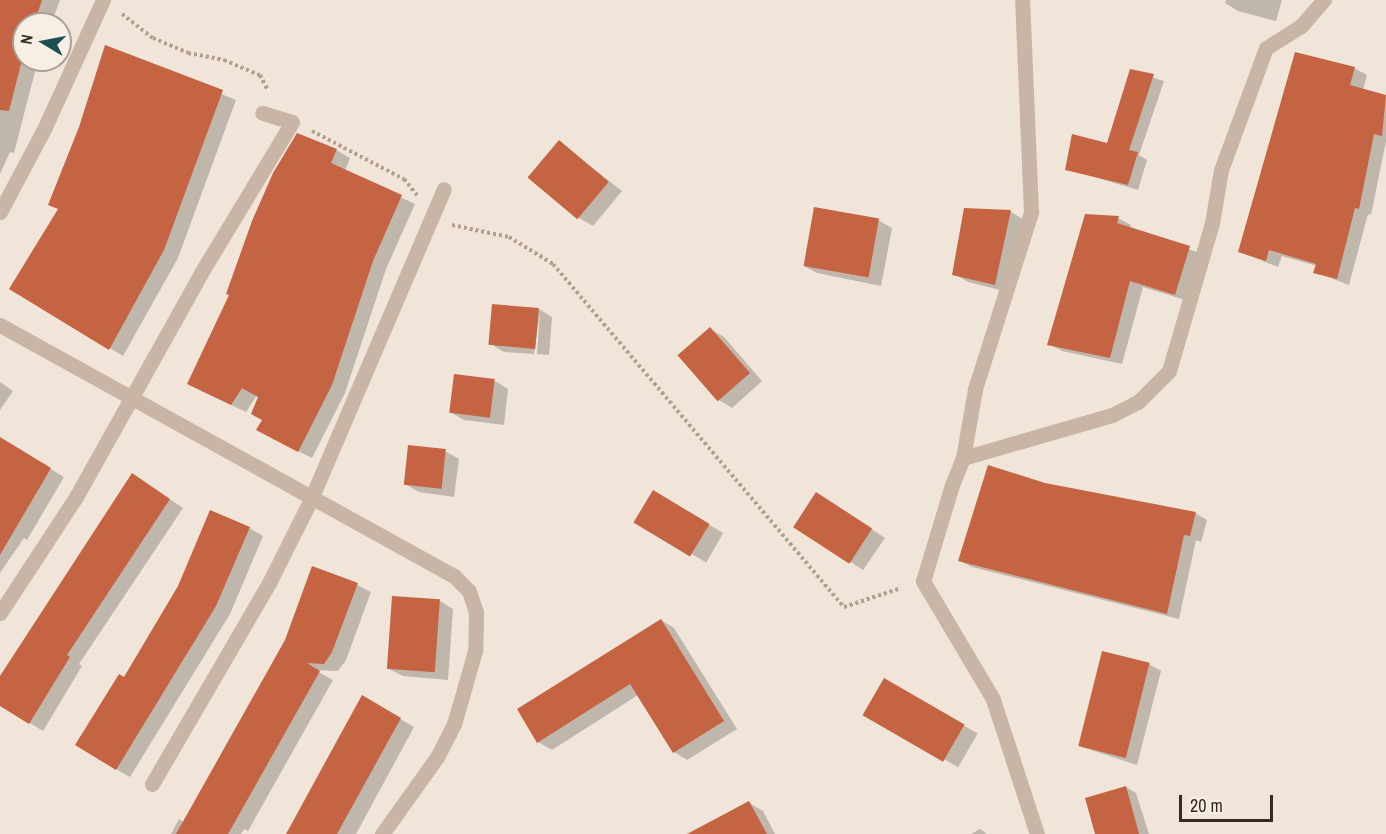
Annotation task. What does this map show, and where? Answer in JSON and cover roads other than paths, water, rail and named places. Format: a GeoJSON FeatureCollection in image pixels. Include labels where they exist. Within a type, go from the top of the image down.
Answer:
{"type":"FeatureCollection","features":[{"type":"Feature","properties":{"kind":"street"},"geometry":{"type":"LineString","coordinates":[[0,212],[45,127],[103,0]]}},
{"type":"Feature","properties":{"kind":"street"},"geometry":{"type":"LineString","coordinates":[[1022,0],[1031,212],[975,390],[963,458],[923,581],[993,699],[1037,834]]}},
{"type":"Feature","properties":{"kind":"street"},"geometry":{"type":"LineString","coordinates":[[963,458],[1112,415],[1138,402],[1169,371],[1212,223],[1221,170],[1266,48],[1301,27],[1324,0]]}},
{"type":"Feature","properties":{"kind":"street"},"geometry":{"type":"LineString","coordinates":[[0,613],[76,497],[130,399],[291,122],[262,113]]}},
{"type":"Feature","properties":{"kind":"street"},"geometry":{"type":"LineString","coordinates":[[152,784],[270,581],[310,499],[444,189]]}},
{"type":"Feature","properties":{"kind":"street"},"geometry":{"type":"LineString","coordinates":[[0,325],[310,499],[454,576],[469,591],[476,612],[475,651],[454,724],[437,758],[382,834]]}}]}
